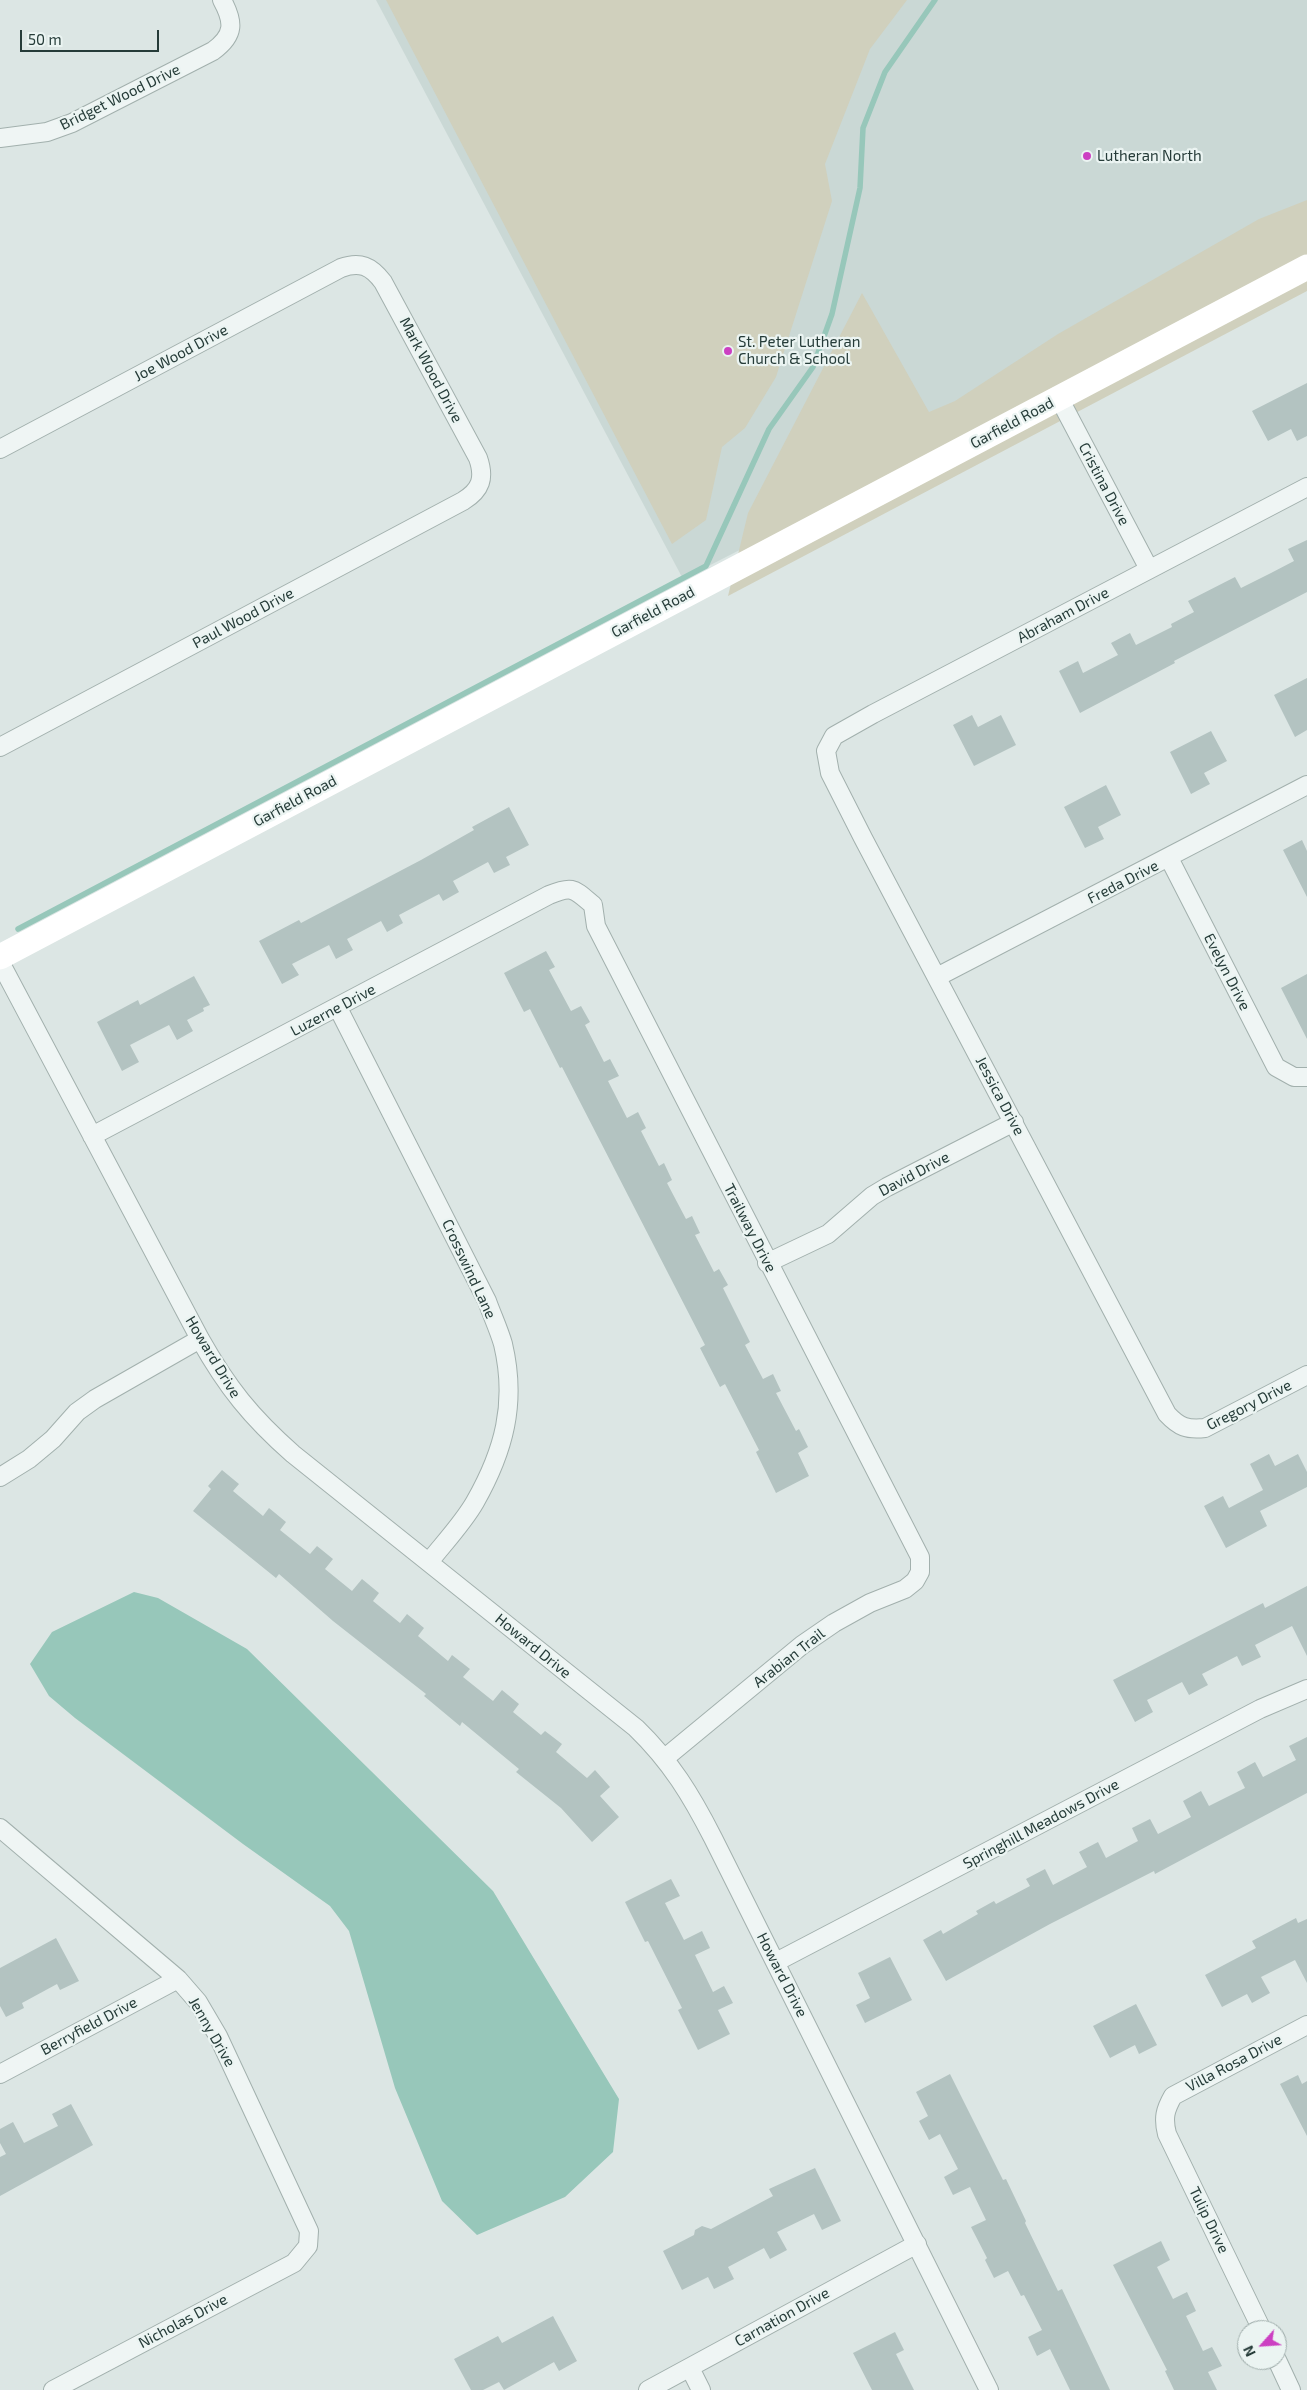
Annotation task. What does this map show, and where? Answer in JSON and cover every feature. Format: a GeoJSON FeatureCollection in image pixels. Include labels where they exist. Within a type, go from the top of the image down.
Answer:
{"type":"FeatureCollection","features":[{"type":"Feature","properties":{"kind":"street","name":"Bridget Wood Drive"},"geometry":{"type":"LineString","coordinates":[[0,138],[47,132],[72,123],[213,50],[221,45],[230,33],[230,17],[222,0]]}},
{"type":"Feature","properties":{"kind":"street","name":"Joe Wood Drive"},"geometry":{"type":"LineString","coordinates":[[0,449],[341,268],[350,265],[364,265]]}},
{"type":"Feature","properties":{"kind":"street","name":"Mark Wood Drive"},"geometry":{"type":"LineString","coordinates":[[364,265],[371,268],[383,282],[478,458],[482,467],[481,483]]}},
{"type":"Feature","properties":{"kind":"street","name":"Garfield Road"},"geometry":{"type":"LineString","coordinates":[[0,957],[1307,267]]}},
{"type":"Feature","properties":{"kind":"street","name":"Cristina Drive"},"geometry":{"type":"LineString","coordinates":[[1059,398],[1149,569]]}},
{"type":"Feature","properties":{"kind":"street","name":"Paul Wood Drive"},"geometry":{"type":"LineString","coordinates":[[0,747],[463,501],[478,490],[481,483]]}},
{"type":"Feature","properties":{"kind":"street","name":"Abraham Drive"},"geometry":{"type":"LineString","coordinates":[[826,751],[834,736],[873,714],[1307,487]]}},
{"type":"Feature","properties":{"kind":"street","name":"Jessica Drive"},"geometry":{"type":"LineString","coordinates":[[826,751],[827,762],[838,789],[1167,1414],[1176,1424],[1190,1430]]}},
{"type":"Feature","properties":{"kind":"street","name":"Freda Drive"},"geometry":{"type":"LineString","coordinates":[[937,977],[1307,785]]}},
{"type":"Feature","properties":{"kind":"street","name":"Evelyn Drive"},"geometry":{"type":"LineString","coordinates":[[1169,858],[1276,1067],[1300,1077]]}},
{"type":"Feature","properties":{"kind":"street","name":"Luzerne Drive"},"geometry":{"type":"LineString","coordinates":[[92,1136],[338,1008],[549,895],[565,888],[574,889]]}},
{"type":"Feature","properties":{"kind":"street","name":"Trailway Drive"},"geometry":{"type":"LineString","coordinates":[[574,889],[593,905],[596,926],[920,1556],[920,1572]]}},
{"type":"Feature","properties":{"kind":"street","name":"Howard Drive"},"geometry":{"type":"LineString","coordinates":[[0,962],[200,1339],[230,1389],[269,1433],[636,1728],[665,1758],[701,1814],[990,2390]]}},
{"type":"Feature","properties":{"kind":"street","name":"Crosswind Lane"},"geometry":{"type":"LineString","coordinates":[[338,1008],[487,1301],[502,1344],[508,1389],[507,1418],[506,1428],[497,1456],[475,1503],[429,1562]]}},
{"type":"Feature","properties":{"kind":"street","name":"David Drive"},"geometry":{"type":"LineString","coordinates":[[768,1263],[828,1234],[872,1196],[887,1187],[1014,1122]]}},
{"type":"Feature","properties":{"kind":"street"},"geometry":{"type":"LineString","coordinates":[[0,1477],[29,1459],[53,1439],[77,1412],[200,1339]]}},
{"type":"Feature","properties":{"kind":"street","name":"Gregory Drive"},"geometry":{"type":"LineString","coordinates":[[1190,1430],[1205,1428],[1307,1375]]}},
{"type":"Feature","properties":{"kind":"street","name":"Arabian Trail"},"geometry":{"type":"LineString","coordinates":[[665,1758],[802,1645],[834,1623],[870,1603],[905,1589],[915,1582],[920,1572]]}},
{"type":"Feature","properties":{"kind":"street","name":"Springhill Meadows Drive"},"geometry":{"type":"LineString","coordinates":[[776,1962],[1260,1709],[1307,1689]]}},
{"type":"Feature","properties":{"kind":"street","name":"Jenny Drive"},"geometry":{"type":"LineString","coordinates":[[0,1828],[178,1979],[198,2002],[218,2036],[309,2231],[308,2246]]}},
{"type":"Feature","properties":{"kind":"street","name":"Berryfield Drive"},"geometry":{"type":"LineString","coordinates":[[0,2074],[178,1979]]}},
{"type":"Feature","properties":{"kind":"street","name":"Villa Rosa Drive"},"geometry":{"type":"LineString","coordinates":[[1166,2107],[1173,2096],[1185,2088],[1307,2024]]}},
{"type":"Feature","properties":{"kind":"street","name":"Tulip Drive"},"geometry":{"type":"LineString","coordinates":[[1166,2107],[1164,2119],[1167,2134],[1257,2320]]}},
{"type":"Feature","properties":{"kind":"street","name":"Carnation Drive"},"geometry":{"type":"LineString","coordinates":[[648,2390],[917,2244]]}},
{"type":"Feature","properties":{"kind":"street","name":"Nicholas Drive"},"geometry":{"type":"LineString","coordinates":[[53,2390],[294,2263],[308,2246]]}},
{"type":"Feature","properties":{"kind":"street"},"geometry":{"type":"LineString","coordinates":[[690,2368],[701,2390]]}},
{"type":"Feature","properties":{"kind":"street"},"geometry":{"type":"LineString","coordinates":[[1282,2370],[1291,2390]]}},
{"type":"Feature","properties":{"kind":"shaded area"},"geometry":{"type":"Polygon","coordinates":[[[376,0],[1307,0],[1307,240],[941,447],[683,579],[376,0]]]}},
{"type":"Feature","properties":{"kind":"shaded area","name":"St. Peter Lutheran Church & School"},"geometry":{"type":"Polygon","coordinates":[[[386,0],[907,0],[870,49],[825,164],[832,201],[776,377],[745,428],[722,447],[706,520],[672,544],[386,0]]]}},
{"type":"Feature","properties":{"kind":"shaded area"},"geometry":{"type":"Polygon","coordinates":[[[1307,200],[1307,291],[728,596],[748,513],[862,293],[929,412],[955,401],[1058,334],[1259,219],[1307,200]]]}},
{"type":"Feature","properties":{"kind":"shaded area"},"geometry":{"type":"Polygon","coordinates":[[[134,1592],[158,1598],[247,1649],[493,1891],[619,2099],[613,2152],[565,2197],[477,2235],[442,2201],[395,2088],[349,1931],[330,1906],[243,1844],[75,1718],[49,1696],[30,1664],[52,1632],[134,1592]]]}},
{"type":"Feature","properties":{"kind":"building"},"geometry":{"type":"Polygon","coordinates":[[[1307,383],[1307,436],[1297,441],[1291,429],[1268,441],[1252,411],[1307,383]]]}},
{"type":"Feature","properties":{"kind":"building"},"geometry":{"type":"Polygon","coordinates":[[[1307,540],[1307,592],[1174,661],[1175,663],[1080,713],[1059,671],[1078,661],[1083,673],[1118,655],[1111,643],[1130,633],[1136,645],[1172,627],[1171,624],[1194,612],[1188,601],[1235,577],[1241,588],[1271,573],[1294,561],[1288,549],[1307,540]]]}},
{"type":"Feature","properties":{"kind":"building"},"geometry":{"type":"Polygon","coordinates":[[[1307,678],[1307,730],[1295,737],[1274,695],[1307,678]]]}},
{"type":"Feature","properties":{"kind":"building"},"geometry":{"type":"Polygon","coordinates":[[[972,715],[978,727],[1001,715],[1016,745],[974,766],[953,725],[972,715]]]}},
{"type":"Feature","properties":{"kind":"building"},"geometry":{"type":"Polygon","coordinates":[[[1211,731],[1227,761],[1204,773],[1210,784],[1191,794],[1170,752],[1211,731]]]}},
{"type":"Feature","properties":{"kind":"building"},"geometry":{"type":"Polygon","coordinates":[[[1106,785],[1121,815],[1098,827],[1104,839],[1085,848],[1064,807],[1106,785]]]}},
{"type":"Feature","properties":{"kind":"building"},"geometry":{"type":"Polygon","coordinates":[[[509,807],[529,845],[506,857],[510,865],[494,873],[488,862],[453,881],[459,892],[443,901],[439,894],[399,915],[403,923],[387,932],[381,921],[347,939],[353,950],[336,959],[329,945],[292,964],[299,975],[282,984],[259,941],[299,920],[301,923],[421,860],[474,830],[472,827],[509,807]]]}},
{"type":"Feature","properties":{"kind":"building"},"geometry":{"type":"Polygon","coordinates":[[[1302,840],[1307,851],[1307,897],[1283,850],[1302,840]]]}},
{"type":"Feature","properties":{"kind":"building"},"geometry":{"type":"Polygon","coordinates":[[[546,951],[555,967],[549,970],[571,1011],[581,1006],[590,1022],[585,1025],[604,1062],[610,1059],[619,1076],[608,1081],[627,1118],[638,1112],[646,1128],[641,1131],[659,1166],[664,1163],[672,1180],[667,1183],[686,1219],[692,1216],[700,1233],[695,1235],[714,1272],[719,1269],[728,1285],[723,1288],[750,1342],[745,1345],[763,1379],[773,1374],[781,1391],[776,1393],[796,1431],[799,1429],[808,1447],[798,1453],[809,1476],[776,1493],[756,1452],[759,1450],[725,1384],[720,1387],[700,1348],[705,1345],[562,1067],[560,1068],[530,1009],[524,1012],[504,973],[546,951]]]}},
{"type":"Feature","properties":{"kind":"building"},"geometry":{"type":"Polygon","coordinates":[[[1307,974],[1307,1039],[1281,988],[1307,974]]]}},
{"type":"Feature","properties":{"kind":"building"},"geometry":{"type":"Polygon","coordinates":[[[194,976],[210,1005],[203,1008],[204,1011],[187,1020],[193,1031],[177,1040],[169,1025],[130,1045],[139,1062],[122,1071],[97,1022],[138,1000],[140,1005],[194,976]]]}},
{"type":"Feature","properties":{"kind":"building"},"geometry":{"type":"Polygon","coordinates":[[[1269,1454],[1275,1466],[1298,1454],[1307,1472],[1307,1487],[1260,1511],[1267,1526],[1226,1548],[1204,1506],[1223,1496],[1229,1508],[1263,1490],[1250,1464],[1269,1454]]]}},
{"type":"Feature","properties":{"kind":"building"},"geometry":{"type":"Polygon","coordinates":[[[222,1470],[239,1484],[233,1491],[263,1516],[269,1508],[286,1522],[280,1530],[310,1554],[317,1546],[333,1559],[325,1569],[352,1591],[362,1579],[379,1593],[373,1601],[400,1623],[407,1614],[424,1628],[418,1636],[448,1661],[452,1655],[470,1669],[463,1677],[493,1701],[502,1690],[519,1704],[513,1712],[541,1735],[545,1731],[562,1744],[556,1752],[587,1778],[595,1770],[610,1787],[600,1796],[619,1817],[592,1842],[561,1808],[516,1772],[519,1769],[462,1722],[460,1726],[424,1696],[426,1694],[333,1621],[279,1574],[276,1578],[193,1511],[211,1489],[208,1486],[222,1470]]]}},
{"type":"Feature","properties":{"kind":"building"},"geometry":{"type":"Polygon","coordinates":[[[1307,1586],[1307,1656],[1292,1626],[1255,1645],[1261,1657],[1242,1666],[1237,1656],[1202,1674],[1208,1685],[1189,1695],[1182,1682],[1147,1700],[1153,1712],[1135,1722],[1113,1680],[1263,1603],[1265,1608],[1307,1586]]]}},
{"type":"Feature","properties":{"kind":"building"},"geometry":{"type":"Polygon","coordinates":[[[1307,1737],[1307,1793],[1155,1874],[1154,1871],[1050,1924],[946,1981],[923,1940],[941,1930],[943,1934],[978,1914],[976,1911],[994,1901],[996,1904],[1030,1886],[1026,1879],[1045,1869],[1053,1885],[1087,1867],[1079,1852],[1098,1842],[1106,1858],[1138,1841],[1132,1828],[1150,1819],[1158,1834],[1191,1817],[1183,1801],[1201,1791],[1209,1806],[1245,1788],[1237,1772],[1255,1762],[1263,1777],[1296,1760],[1289,1746],[1307,1737]]]}},
{"type":"Feature","properties":{"kind":"building"},"geometry":{"type":"Polygon","coordinates":[[[671,1879],[680,1896],[665,1903],[684,1940],[702,1931],[710,1948],[695,1955],[713,1992],[724,1986],[733,2003],[718,2010],[730,2034],[698,2050],[678,2010],[682,2008],[648,1941],[645,1942],[625,1902],[671,1879]]]}},
{"type":"Feature","properties":{"kind":"building"},"geometry":{"type":"Polygon","coordinates":[[[1296,1918],[1298,1923],[1307,1919],[1307,1983],[1295,1960],[1261,1977],[1270,1993],[1252,2003],[1247,1994],[1222,2007],[1205,1975],[1256,1948],[1252,1941],[1296,1918]]]}},
{"type":"Feature","properties":{"kind":"building"},"geometry":{"type":"Polygon","coordinates":[[[56,1938],[79,1981],[60,1990],[57,1984],[22,2003],[24,2008],[6,2017],[0,2006],[0,1968],[56,1938]]]}},
{"type":"Feature","properties":{"kind":"building"},"geometry":{"type":"Polygon","coordinates":[[[890,1957],[912,2000],[865,2023],[856,2005],[870,1998],[858,1973],[890,1957]]]}},
{"type":"Feature","properties":{"kind":"building"},"geometry":{"type":"Polygon","coordinates":[[[1136,2004],[1157,2045],[1139,2054],[1135,2045],[1110,2058],[1093,2026],[1136,2004]]]}},
{"type":"Feature","properties":{"kind":"building"},"geometry":{"type":"Polygon","coordinates":[[[950,2074],[1003,2180],[1006,2179],[1058,2291],[1062,2289],[1110,2390],[1070,2390],[1050,2349],[1037,2356],[1028,2337],[1042,2330],[1024,2295],[1021,2296],[1008,2271],[994,2278],[985,2260],[987,2258],[971,2227],[986,2220],[970,2187],[953,2195],[944,2177],[958,2169],[940,2134],[929,2140],[919,2121],[928,2116],[916,2092],[950,2074]]]}},
{"type":"Feature","properties":{"kind":"building"},"geometry":{"type":"Polygon","coordinates":[[[1298,2075],[1302,2084],[1307,2081],[1307,2136],[1280,2084],[1298,2075]]]}},
{"type":"Feature","properties":{"kind":"building"},"geometry":{"type":"Polygon","coordinates":[[[71,2104],[93,2145],[0,2196],[0,2157],[6,2154],[0,2143],[0,2129],[13,2122],[24,2143],[58,2126],[52,2114],[71,2104]]]}},
{"type":"Feature","properties":{"kind":"building"},"geometry":{"type":"Polygon","coordinates":[[[815,2168],[841,2221],[822,2230],[814,2214],[777,2232],[787,2250],[770,2259],[764,2248],[728,2267],[734,2279],[714,2289],[708,2277],[682,2290],[663,2251],[694,2235],[695,2230],[702,2226],[711,2229],[773,2196],[769,2189],[815,2168]]]}},
{"type":"Feature","properties":{"kind":"building"},"geometry":{"type":"Polygon","coordinates":[[[1161,2241],[1170,2260],[1157,2267],[1173,2299],[1187,2292],[1196,2311],[1186,2316],[1203,2351],[1212,2347],[1222,2366],[1208,2372],[1217,2390],[1174,2390],[1165,2371],[1167,2370],[1113,2265],[1161,2241]]]}},
{"type":"Feature","properties":{"kind":"building"},"geometry":{"type":"Polygon","coordinates":[[[553,2316],[577,2361],[559,2371],[554,2362],[504,2390],[499,2382],[483,2390],[471,2390],[454,2359],[498,2336],[502,2343],[553,2316]]]}},
{"type":"Feature","properties":{"kind":"building"},"geometry":{"type":"Polygon","coordinates":[[[895,2332],[904,2350],[896,2354],[914,2390],[872,2390],[853,2353],[895,2332]]]}},
{"type":"Feature","properties":{"kind":"waterway"},"geometry":{"type":"LineString","coordinates":[[18,929],[706,566],[769,429],[813,367],[832,314],[860,188],[863,128],[885,72],[935,0]]}},
{"type":"Feature","properties":{"kind":"place","name":"Lutheran North"},"geometry":{"type":"Point","coordinates":[1087,156]}},
{"type":"Feature","properties":{"kind":"place","name":"St. Peter Lutheran Church & School"},"geometry":{"type":"Point","coordinates":[728,351]}}]}
